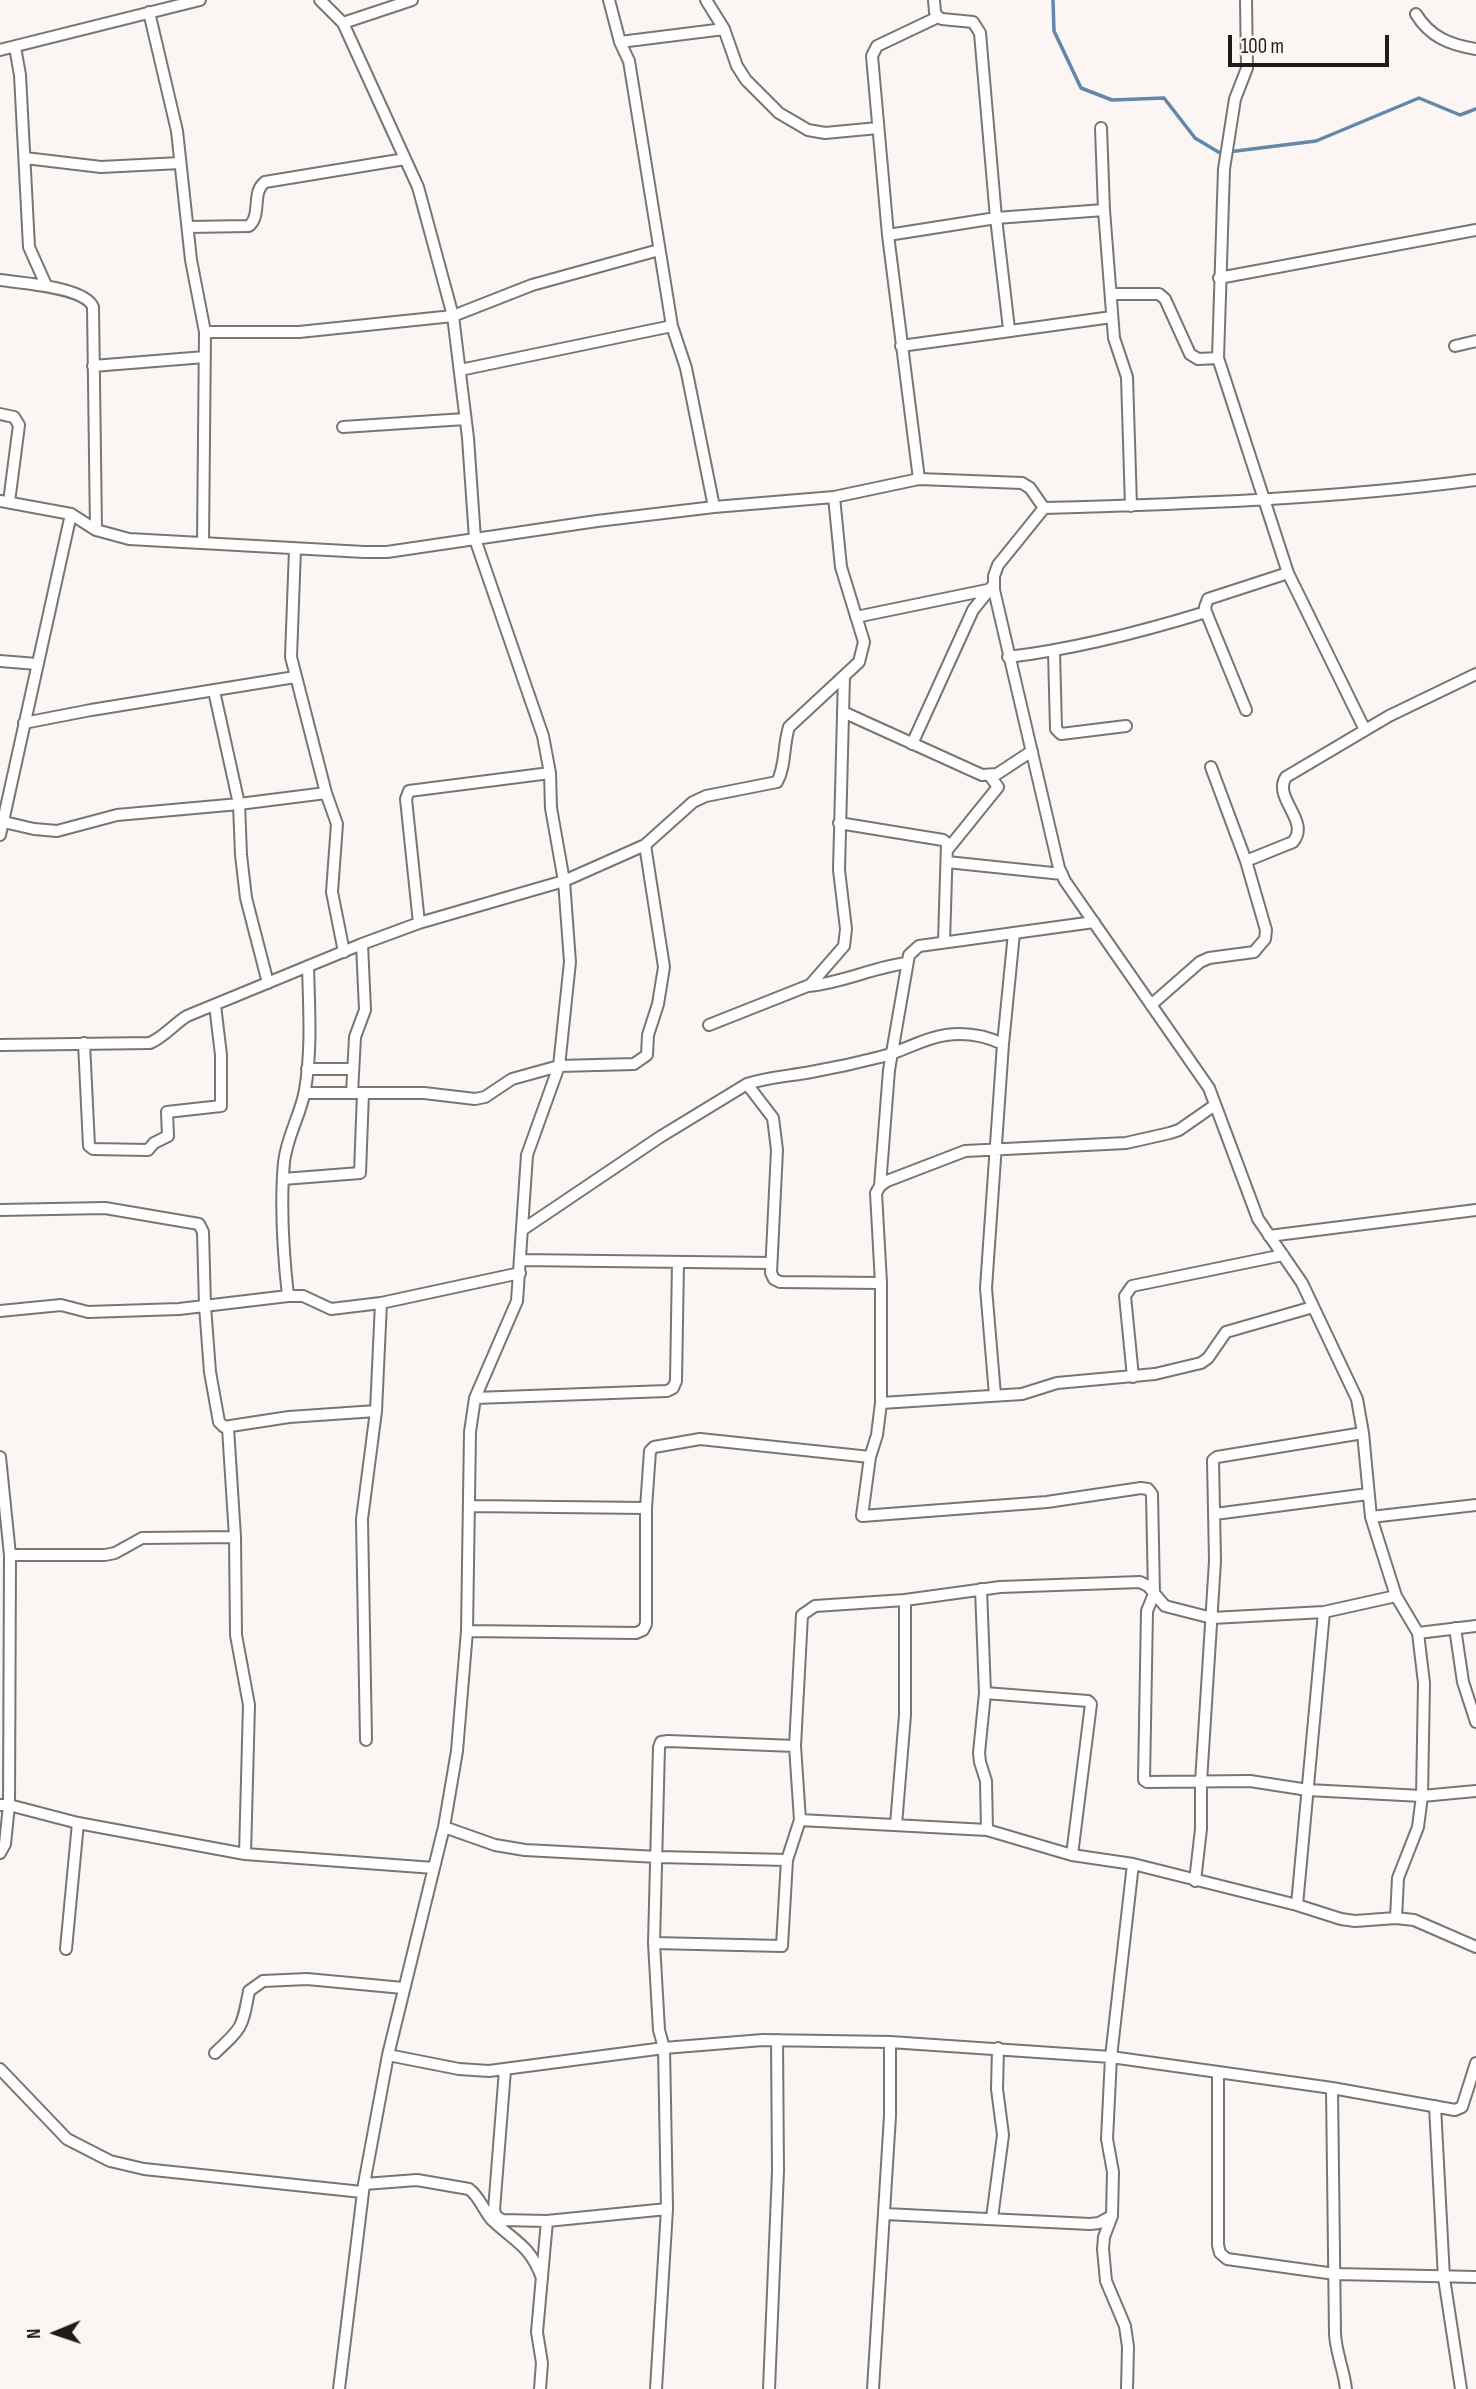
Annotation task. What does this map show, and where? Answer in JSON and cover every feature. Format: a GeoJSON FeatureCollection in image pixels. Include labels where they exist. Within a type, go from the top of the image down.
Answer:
{"type":"FeatureCollection","features":[{"type":"Feature","properties":{"kind":"street"},"geometry":{"type":"LineString","coordinates":[[0,50],[200,0]]}},
{"type":"Feature","properties":{"kind":"street"},"geometry":{"type":"LineString","coordinates":[[320,0],[343,23],[424,203],[453,316],[475,539],[543,736],[550,773],[551,808],[564,881],[570,962],[559,1066],[528,1147],[517,1301],[475,1398],[470,1432],[467,1631],[457,1751],[444,1827],[402,1988],[363,2188],[339,2389]]}},
{"type":"Feature","properties":{"kind":"street"},"geometry":{"type":"LineString","coordinates":[[343,23],[412,0]]}},
{"type":"Feature","properties":{"kind":"street"},"geometry":{"type":"LineString","coordinates":[[609,0],[631,71],[672,326],[686,368],[714,507]]}},
{"type":"Feature","properties":{"kind":"street"},"geometry":{"type":"LineString","coordinates":[[706,0],[724,29],[742,73],[779,113],[808,130],[825,133],[878,128]]}},
{"type":"Feature","properties":{"kind":"street"},"geometry":{"type":"LineString","coordinates":[[934,0],[938,17],[973,22],[980,33],[1009,330]]}},
{"type":"Feature","properties":{"kind":"street"},"geometry":{"type":"LineString","coordinates":[[1246,0],[1247,68],[1235,99],[1224,169],[1218,358],[1288,573],[1365,730]]}},
{"type":"Feature","properties":{"kind":"street"},"geometry":{"type":"LineString","coordinates":[[149,12],[177,131],[191,260],[205,332],[203,543]]}},
{"type":"Feature","properties":{"kind":"street"},"geometry":{"type":"LineString","coordinates":[[1416,14],[1424,27],[1453,45],[1476,48]]}},
{"type":"Feature","properties":{"kind":"street"},"geometry":{"type":"LineString","coordinates":[[919,479],[888,234],[873,51],[877,46],[938,17]]}},
{"type":"Feature","properties":{"kind":"street"},"geometry":{"type":"LineString","coordinates":[[620,42],[724,29]]}},
{"type":"Feature","properties":{"kind":"street"},"geometry":{"type":"LineString","coordinates":[[15,47],[20,75],[29,247],[46,285]]}},
{"type":"Feature","properties":{"kind":"street"},"geometry":{"type":"LineString","coordinates":[[1101,128],[1114,338],[1127,377],[1131,506]]}},
{"type":"Feature","properties":{"kind":"street"},"geometry":{"type":"LineString","coordinates":[[25,158],[100,167],[180,163]]}},
{"type":"Feature","properties":{"kind":"street"},"geometry":{"type":"LineString","coordinates":[[188,227],[249,226],[255,219],[258,189],[265,182],[405,159]]}},
{"type":"Feature","properties":{"kind":"street"},"geometry":{"type":"LineString","coordinates":[[888,234],[996,218],[1104,210]]}},
{"type":"Feature","properties":{"kind":"street"},"geometry":{"type":"LineString","coordinates":[[1219,278],[1476,230]]}},
{"type":"Feature","properties":{"kind":"street"},"geometry":{"type":"LineString","coordinates":[[205,332],[299,332],[453,316],[532,285],[659,250]]}},
{"type":"Feature","properties":{"kind":"street"},"geometry":{"type":"LineString","coordinates":[[0,280],[46,285],[91,301],[96,530]]}},
{"type":"Feature","properties":{"kind":"street"},"geometry":{"type":"LineString","coordinates":[[1111,294],[1159,294],[1164,299],[1190,354],[1198,359],[1218,358]]}},
{"type":"Feature","properties":{"kind":"street"},"geometry":{"type":"LineString","coordinates":[[901,346],[1112,317]]}},
{"type":"Feature","properties":{"kind":"street"},"geometry":{"type":"LineString","coordinates":[[460,370],[672,326]]}},
{"type":"Feature","properties":{"kind":"street"},"geometry":{"type":"LineString","coordinates":[[1455,346],[1476,341]]}},
{"type":"Feature","properties":{"kind":"street"},"geometry":{"type":"LineString","coordinates":[[93,366],[205,357]]}},
{"type":"Feature","properties":{"kind":"street"},"geometry":{"type":"LineString","coordinates":[[0,414],[14,416],[19,425],[5,502],[71,514],[96,530],[129,539],[387,552],[714,507],[834,497],[919,479],[1022,483],[1030,488],[1044,508]]}},
{"type":"Feature","properties":{"kind":"street"},"geometry":{"type":"LineString","coordinates":[[343,427],[465,419]]}},
{"type":"Feature","properties":{"kind":"street"},"geometry":{"type":"LineString","coordinates":[[912,744],[972,610],[991,587],[998,565],[1044,508],[1263,501],[1396,490],[1476,480]]}},
{"type":"Feature","properties":{"kind":"street"},"geometry":{"type":"LineString","coordinates":[[0,1045],[150,1043],[176,1022],[362,944],[419,923],[564,881],[645,845],[699,799],[718,792],[777,782],[781,774],[789,727],[859,662],[863,652],[864,642],[841,567],[834,497]]}},
{"type":"Feature","properties":{"kind":"street"},"geometry":{"type":"LineString","coordinates":[[0,835],[71,514]]}},
{"type":"Feature","properties":{"kind":"street"},"geometry":{"type":"LineString","coordinates":[[295,549],[291,657],[326,793],[337,824],[332,891],[344,952]]}},
{"type":"Feature","properties":{"kind":"street"},"geometry":{"type":"LineString","coordinates":[[1246,710],[1205,607],[1208,600],[1288,573]]}},
{"type":"Feature","properties":{"kind":"street"},"geometry":{"type":"LineString","coordinates":[[856,617],[991,587]]}},
{"type":"Feature","properties":{"kind":"street"},"geometry":{"type":"LineString","coordinates":[[991,587],[1062,874],[1209,1088],[1251,1202],[1269,1236],[1302,1283],[1357,1399],[1371,1517],[1396,1595],[1418,1633],[1424,1683],[1422,1796],[1416,1835],[1398,1878],[1396,1918]]}},
{"type":"Feature","properties":{"kind":"street"},"geometry":{"type":"LineString","coordinates":[[1008,657],[1054,652],[1136,634],[1206,612]]}},
{"type":"Feature","properties":{"kind":"street"},"geometry":{"type":"LineString","coordinates":[[1054,652],[1058,733],[1126,726]]}},
{"type":"Feature","properties":{"kind":"street"},"geometry":{"type":"LineString","coordinates":[[0,661],[37,664]]}},
{"type":"Feature","properties":{"kind":"street"},"geometry":{"type":"LineString","coordinates":[[1246,861],[1297,838],[1298,826],[1282,790],[1286,777],[1365,730],[1476,674]]}},
{"type":"Feature","properties":{"kind":"street"},"geometry":{"type":"LineString","coordinates":[[709,1025],[807,986],[817,979],[844,946],[846,937],[839,882],[839,823],[844,676]]}},
{"type":"Feature","properties":{"kind":"street"},"geometry":{"type":"LineString","coordinates":[[24,723],[295,677]]}},
{"type":"Feature","properties":{"kind":"street"},"geometry":{"type":"LineString","coordinates":[[214,691],[239,804],[246,898],[268,983]]}},
{"type":"Feature","properties":{"kind":"street"},"geometry":{"type":"LineString","coordinates":[[843,712],[990,776],[998,787],[948,849]]}},
{"type":"Feature","properties":{"kind":"street"},"geometry":{"type":"LineString","coordinates":[[990,776],[1032,751]]}},
{"type":"Feature","properties":{"kind":"street"},"geometry":{"type":"LineString","coordinates":[[1151,1005],[1200,962],[1209,958],[1254,952],[1261,946],[1266,930],[1246,861],[1211,767]]}},
{"type":"Feature","properties":{"kind":"street"},"geometry":{"type":"LineString","coordinates":[[419,923],[406,799],[409,790],[550,773]]}},
{"type":"Feature","properties":{"kind":"street"},"geometry":{"type":"LineString","coordinates":[[1,821],[57,831],[117,816],[326,793]]}},
{"type":"Feature","properties":{"kind":"street"},"geometry":{"type":"LineString","coordinates":[[839,823],[943,840],[948,849],[944,942]]}},
{"type":"Feature","properties":{"kind":"street"},"geometry":{"type":"LineString","coordinates":[[305,1093],[424,1093],[475,1099],[485,1097],[512,1079],[559,1066],[634,1063],[647,1055],[648,1035],[658,1004],[664,967],[645,845]]}},
{"type":"Feature","properties":{"kind":"street"},"geometry":{"type":"LineString","coordinates":[[947,862],[1062,874]]}},
{"type":"Feature","properties":{"kind":"street"},"geometry":{"type":"LineString","coordinates":[[1094,922],[919,946],[909,955],[892,1054],[880,1186],[877,1192],[881,1283],[881,1403],[861,1513],[865,1518],[1047,1502],[1148,1489],[1152,1493],[1154,1594],[1147,1611],[1143,1777],[1147,1782],[1250,1781],[1308,1790],[1422,1796],[1476,1791]]}},
{"type":"Feature","properties":{"kind":"street"},"geometry":{"type":"LineString","coordinates":[[995,1395],[986,1299],[1003,1044],[1014,933]]}},
{"type":"Feature","properties":{"kind":"street"},"geometry":{"type":"LineString","coordinates":[[283,1179],[360,1173],[357,1093],[353,1069],[355,1034],[365,1010],[362,944]]}},
{"type":"Feature","properties":{"kind":"street"},"geometry":{"type":"LineString","coordinates":[[807,986],[826,984],[882,966],[907,963]]}},
{"type":"Feature","properties":{"kind":"street"},"geometry":{"type":"LineString","coordinates":[[288,1296],[282,1243],[283,1179],[286,1149],[305,1093],[310,1035],[308,966]]}},
{"type":"Feature","properties":{"kind":"street"},"geometry":{"type":"LineString","coordinates":[[85,1043],[89,1146],[93,1149],[148,1150],[154,1143],[168,1136],[167,1112],[221,1106],[215,1005]]}},
{"type":"Feature","properties":{"kind":"street"},"geometry":{"type":"LineString","coordinates":[[522,1230],[660,1137],[747,1084],[836,1068],[892,1054],[944,1035],[969,1033],[987,1036],[1003,1044]]}},
{"type":"Feature","properties":{"kind":"street"},"geometry":{"type":"LineString","coordinates":[[307,1069],[353,1069]]}},
{"type":"Feature","properties":{"kind":"street"},"geometry":{"type":"LineString","coordinates":[[747,1084],[772,1118],[776,1150],[771,1263],[774,1279],[780,1282],[881,1283]]}},
{"type":"Feature","properties":{"kind":"street"},"geometry":{"type":"LineString","coordinates":[[880,1186],[965,1151],[1126,1143],[1179,1130],[1215,1105]]}},
{"type":"Feature","properties":{"kind":"street"},"geometry":{"type":"LineString","coordinates":[[0,1210],[105,1208],[199,1224],[203,1232],[211,1378],[219,1422],[228,1427],[289,1417],[376,1411]]}},
{"type":"Feature","properties":{"kind":"street"},"geometry":{"type":"LineString","coordinates":[[1269,1236],[1476,1210]]}},
{"type":"Feature","properties":{"kind":"street"},"geometry":{"type":"LineString","coordinates":[[1133,1377],[1125,1296],[1132,1286],[1283,1255]]}},
{"type":"Feature","properties":{"kind":"street"},"geometry":{"type":"LineString","coordinates":[[520,1260],[771,1263]]}},
{"type":"Feature","properties":{"kind":"street"},"geometry":{"type":"LineString","coordinates":[[475,1398],[645,1393],[673,1388],[676,1381],[678,1262]]}},
{"type":"Feature","properties":{"kind":"street"},"geometry":{"type":"LineString","coordinates":[[0,1311],[61,1305],[88,1312],[179,1309],[288,1296],[303,1296],[331,1309],[381,1304],[520,1273]]}},
{"type":"Feature","properties":{"kind":"street"},"geometry":{"type":"LineString","coordinates":[[366,1740],[362,1529],[376,1411],[381,1304]]}},
{"type":"Feature","properties":{"kind":"street"},"geometry":{"type":"LineString","coordinates":[[881,1403],[1022,1394],[1057,1384],[1133,1377],[1201,1363],[1208,1358],[1226,1332],[1313,1307]]}},
{"type":"Feature","properties":{"kind":"street"},"geometry":{"type":"LineString","coordinates":[[228,1427],[235,1537],[236,1635],[249,1705],[245,1854]]}},
{"type":"Feature","properties":{"kind":"street"},"geometry":{"type":"LineString","coordinates":[[1195,1881],[1201,1829],[1201,1782],[1212,1618],[1215,1514],[1211,1465],[1217,1457],[1363,1433]]}},
{"type":"Feature","properties":{"kind":"street"},"geometry":{"type":"LineString","coordinates":[[467,1631],[636,1633],[643,1630],[646,1624],[646,1508],[650,1451],[654,1447],[700,1438],[870,1457]]}},
{"type":"Feature","properties":{"kind":"street"},"geometry":{"type":"LineString","coordinates":[[0,1457],[10,1555],[5,1844],[0,1853]]}},
{"type":"Feature","properties":{"kind":"street"},"geometry":{"type":"LineString","coordinates":[[1215,1514],[1368,1494]]}},
{"type":"Feature","properties":{"kind":"street"},"geometry":{"type":"LineString","coordinates":[[1371,1517],[1476,1505]]}},
{"type":"Feature","properties":{"kind":"street"},"geometry":{"type":"LineString","coordinates":[[470,1506],[646,1508]]}},
{"type":"Feature","properties":{"kind":"street"},"geometry":{"type":"LineString","coordinates":[[10,1555],[105,1555],[115,1553],[142,1538],[235,1537]]}},
{"type":"Feature","properties":{"kind":"street"},"geometry":{"type":"LineString","coordinates":[[654,1943],[782,1946],[787,1860],[800,1820],[795,1746],[802,1615],[815,1606],[905,1600],[1037,1584],[1140,1582],[1148,1586],[1165,1606]]}},
{"type":"Feature","properties":{"kind":"street"},"geometry":{"type":"LineString","coordinates":[[981,1589],[985,1693],[979,1762],[986,1781],[986,1830]]}},
{"type":"Feature","properties":{"kind":"street"},"geometry":{"type":"LineString","coordinates":[[1147,1611],[1165,1606],[1212,1618],[1324,1612],[1396,1595]]}},
{"type":"Feature","properties":{"kind":"street"},"geometry":{"type":"LineString","coordinates":[[896,1825],[905,1715],[905,1600]]}},
{"type":"Feature","properties":{"kind":"street"},"geometry":{"type":"LineString","coordinates":[[1297,1905],[1324,1612]]}},
{"type":"Feature","properties":{"kind":"street"},"geometry":{"type":"LineString","coordinates":[[1418,1633],[1476,1626]]}},
{"type":"Feature","properties":{"kind":"street"},"geometry":{"type":"LineString","coordinates":[[1455,1628],[1463,1682],[1476,1722]]}},
{"type":"Feature","properties":{"kind":"street"},"geometry":{"type":"LineString","coordinates":[[985,1693],[1088,1701],[1091,1704],[1072,1855]]}},
{"type":"Feature","properties":{"kind":"street"},"geometry":{"type":"LineString","coordinates":[[656,2389],[667,2209],[664,2048],[659,2030],[654,1943],[659,1747],[661,1742],[795,1746]]}},
{"type":"Feature","properties":{"kind":"street"},"geometry":{"type":"LineString","coordinates":[[4,1805],[78,1823],[245,1854],[434,1868]]}},
{"type":"Feature","properties":{"kind":"street"},"geometry":{"type":"LineString","coordinates":[[800,1820],[986,1830],[1072,1855],[1133,1864],[1297,1905],[1341,1919],[1355,1921],[1396,1918],[1430,1926],[1476,1947]]}},
{"type":"Feature","properties":{"kind":"street"},"geometry":{"type":"LineString","coordinates":[[66,1949],[78,1823]]}},
{"type":"Feature","properties":{"kind":"street"},"geometry":{"type":"LineString","coordinates":[[444,1827],[509,1848],[658,1857],[787,1860]]}},
{"type":"Feature","properties":{"kind":"street"},"geometry":{"type":"LineString","coordinates":[[1127,2389],[1128,2347],[1125,2326],[1103,2266],[1104,2237],[1112,2216],[1113,2172],[1107,2139],[1111,2057],[1133,1864]]}},
{"type":"Feature","properties":{"kind":"street"},"geometry":{"type":"LineString","coordinates":[[215,2053],[239,2031],[249,1991],[263,1981],[329,1980],[402,1988]]}},
{"type":"Feature","properties":{"kind":"street"},"geometry":{"type":"LineString","coordinates":[[388,2055],[459,2069],[505,2070],[664,2048],[777,2040],[890,2042],[1111,2057],[1332,2088],[1455,2110],[1462,2107],[1476,2063]]}},
{"type":"Feature","properties":{"kind":"street"},"geometry":{"type":"LineString","coordinates":[[769,2389],[778,2171],[777,2040]]}},
{"type":"Feature","properties":{"kind":"street"},"geometry":{"type":"LineString","coordinates":[[873,2389],[890,2116],[890,2042]]}},
{"type":"Feature","properties":{"kind":"street"},"geometry":{"type":"LineString","coordinates":[[992,2218],[1003,2135],[997,2089],[998,2048]]}},
{"type":"Feature","properties":{"kind":"street"},"geometry":{"type":"LineString","coordinates":[[0,2069],[67,2139],[110,2161],[144,2169],[363,2188],[417,2180],[469,2189],[476,2194],[491,2219],[526,2248],[537,2264],[542,2278]]}},
{"type":"Feature","properties":{"kind":"street"},"geometry":{"type":"LineString","coordinates":[[505,2070],[494,2210],[496,2216],[502,2220],[547,2221],[667,2209]]}},
{"type":"Feature","properties":{"kind":"street"},"geometry":{"type":"LineString","coordinates":[[1218,2072],[1218,2245],[1220,2253],[1227,2259],[1335,2273],[1476,2277]]}},
{"type":"Feature","properties":{"kind":"street"},"geometry":{"type":"LineString","coordinates":[[1332,2088],[1335,2343],[1344,2371],[1346,2389]]}},
{"type":"Feature","properties":{"kind":"street"},"geometry":{"type":"LineString","coordinates":[[1435,2106],[1444,2278],[1461,2389]]}},
{"type":"Feature","properties":{"kind":"street"},"geometry":{"type":"LineString","coordinates":[[885,2214],[1090,2224],[1099,2223],[1112,2216]]}},
{"type":"Feature","properties":{"kind":"street"},"geometry":{"type":"LineString","coordinates":[[540,2389],[542,2363],[537,2332],[547,2221]]}},
{"type":"Feature","properties":{"kind":"waterway"},"geometry":{"type":"LineString","coordinates":[[1053,0],[1054,31],[1081,88],[1112,100],[1164,98],[1195,138],[1220,153],[1316,141],[1419,98],[1460,115],[1476,109]]}}]}
